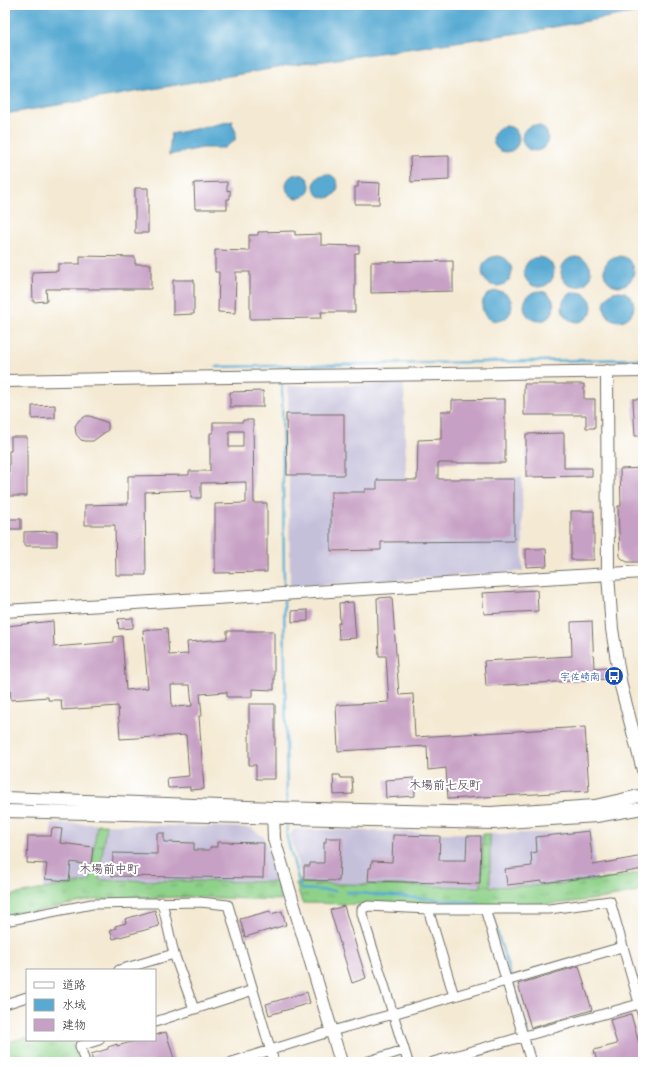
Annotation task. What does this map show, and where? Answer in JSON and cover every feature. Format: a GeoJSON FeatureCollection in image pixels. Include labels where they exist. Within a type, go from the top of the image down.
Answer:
{"type":"FeatureCollection","features":[{"type":"Feature","properties":{"kind":"street"},"geometry":{"type":"LineString","coordinates":[[607,371],[608,574],[612,630],[622,686],[643,770]]}},
{"type":"Feature","properties":{"kind":"street"},"geometry":{"type":"LineString","coordinates":[[5,381],[643,371]]}},
{"type":"Feature","properties":{"kind":"street"},"geometry":{"type":"LineString","coordinates":[[5,611],[643,572]]}},
{"type":"Feature","properties":{"kind":"street"},"geometry":{"type":"LineString","coordinates":[[5,811],[491,813],[595,806],[643,795]]}},
{"type":"Feature","properties":{"kind":"street"},"geometry":{"type":"LineString","coordinates":[[5,798],[273,813],[493,823],[596,816],[643,808]]}},
{"type":"Feature","properties":{"kind":"street"},"geometry":{"type":"LineString","coordinates":[[273,813],[274,839],[341,1062]]}},
{"type":"Feature","properties":{"kind":"street"},"geometry":{"type":"LineString","coordinates":[[408,1062],[362,914],[362,909],[368,906],[428,909],[549,909],[610,901],[643,1017]]}},
{"type":"Feature","properties":{"kind":"street"},"geometry":{"type":"LineString","coordinates":[[162,902],[174,954],[194,1010]]}},
{"type":"Feature","properties":{"kind":"street"},"geometry":{"type":"LineString","coordinates":[[5,921],[92,904],[200,902],[228,905],[274,1062]]}},
{"type":"Feature","properties":{"kind":"street"},"geometry":{"type":"LineString","coordinates":[[428,909],[454,996]]}},
{"type":"Feature","properties":{"kind":"street"},"geometry":{"type":"LineString","coordinates":[[486,909],[531,1062]]}},
{"type":"Feature","properties":{"kind":"street"},"geometry":{"type":"LineString","coordinates":[[232,1062],[332,1031],[622,947]]}},
{"type":"Feature","properties":{"kind":"street"},"geometry":{"type":"LineString","coordinates":[[122,969],[174,954]]}},
{"type":"Feature","properties":{"kind":"street"},"geometry":{"type":"LineString","coordinates":[[156,1022],[253,990]]}},
{"type":"Feature","properties":{"kind":"street"},"geometry":{"type":"LineString","coordinates":[[5,1004],[26,997]]}},
{"type":"Feature","properties":{"kind":"street"},"geometry":{"type":"LineString","coordinates":[[433,1062],[639,1004]]}},
{"type":"Feature","properties":{"kind":"street"},"geometry":{"type":"LineString","coordinates":[[85,1062],[80,1046],[96,1041]]}},
{"type":"Feature","properties":{"kind":"street"},"geometry":{"type":"LineString","coordinates":[[366,1062],[404,1050]]}},
{"type":"Feature","properties":{"kind":"shaded area"},"geometry":{"type":"Polygon","coordinates":[[[404,384],[406,481],[522,477],[523,571],[290,587],[288,386],[404,384]]]}},
{"type":"Feature","properties":{"kind":"shaded area"},"geometry":{"type":"Polygon","coordinates":[[[52,823],[97,824],[90,881],[43,889],[52,823]]]}},
{"type":"Feature","properties":{"kind":"shaded area"},"geometry":{"type":"Polygon","coordinates":[[[106,824],[251,828],[264,837],[278,882],[98,880],[106,824]]]}},
{"type":"Feature","properties":{"kind":"shaded area"},"geometry":{"type":"Polygon","coordinates":[[[294,829],[483,834],[482,887],[303,883],[290,835],[294,829]]]}},
{"type":"Feature","properties":{"kind":"shaded area"},"geometry":{"type":"Polygon","coordinates":[[[591,829],[597,880],[548,885],[490,887],[490,834],[543,833],[591,829]]]}},
{"type":"Feature","properties":{"kind":"green space"},"geometry":{"type":"Polygon","coordinates":[[[97,824],[106,824],[99,880],[278,882],[283,900],[185,897],[91,900],[5,918],[5,896],[90,881],[97,824]]]}},
{"type":"Feature","properties":{"kind":"green space"},"geometry":{"type":"Polygon","coordinates":[[[483,834],[490,834],[490,887],[548,885],[604,879],[643,872],[643,891],[559,903],[516,906],[473,907],[302,903],[296,883],[481,887],[483,834]]]}},
{"type":"Feature","properties":{"kind":"green space"},"geometry":{"type":"Polygon","coordinates":[[[26,1037],[26,1041],[72,1041],[79,1062],[5,1062],[5,1043],[26,1037]]]}},
{"type":"Feature","properties":{"kind":"water"},"geometry":{"type":"Polygon","coordinates":[[[5,5],[643,5],[643,11],[526,32],[288,66],[5,114],[5,5]]]}},
{"type":"Feature","properties":{"kind":"water"},"geometry":{"type":"Polygon","coordinates":[[[233,121],[232,124],[236,132],[235,140],[224,148],[202,148],[169,155],[171,134],[233,121]]]}},
{"type":"Feature","properties":{"kind":"water"},"geometry":{"type":"Polygon","coordinates":[[[535,125],[544,129],[548,138],[544,147],[535,151],[526,147],[522,138],[526,129],[535,125]]]}},
{"type":"Feature","properties":{"kind":"water"},"geometry":{"type":"Polygon","coordinates":[[[506,126],[515,130],[519,139],[515,148],[506,152],[497,148],[493,139],[497,130],[506,126]]]}},
{"type":"Feature","properties":{"kind":"water"},"geometry":{"type":"Polygon","coordinates":[[[298,174],[306,178],[310,186],[306,194],[298,198],[290,194],[286,186],[290,178],[298,174]]]}},
{"type":"Feature","properties":{"kind":"water"},"geometry":{"type":"Polygon","coordinates":[[[326,174],[334,178],[338,186],[334,194],[326,198],[318,194],[314,186],[318,178],[326,174]]]}},
{"type":"Feature","properties":{"kind":"water"},"geometry":{"type":"Polygon","coordinates":[[[497,256],[508,260],[512,271],[508,282],[497,286],[486,282],[482,271],[486,260],[497,256]]]}},
{"type":"Feature","properties":{"kind":"water"},"geometry":{"type":"Polygon","coordinates":[[[619,256],[630,260],[634,271],[630,282],[619,286],[608,282],[604,271],[608,260],[619,256]]]}},
{"type":"Feature","properties":{"kind":"water"},"geometry":{"type":"Polygon","coordinates":[[[539,257],[550,261],[554,272],[550,283],[539,287],[528,283],[524,272],[528,261],[539,257]]]}},
{"type":"Feature","properties":{"kind":"water"},"geometry":{"type":"Polygon","coordinates":[[[576,257],[587,261],[591,272],[587,283],[576,287],[565,283],[561,272],[565,261],[576,257]]]}},
{"type":"Feature","properties":{"kind":"water"},"geometry":{"type":"Polygon","coordinates":[[[497,291],[508,295],[512,306],[508,317],[497,321],[486,317],[482,306],[486,295],[497,291]]]}},
{"type":"Feature","properties":{"kind":"water"},"geometry":{"type":"Polygon","coordinates":[[[539,291],[550,295],[554,306],[550,317],[539,321],[528,317],[524,306],[528,295],[539,291]]]}},
{"type":"Feature","properties":{"kind":"water"},"geometry":{"type":"Polygon","coordinates":[[[619,291],[630,295],[634,306],[630,317],[619,321],[608,317],[604,306],[608,295],[619,291]]]}},
{"type":"Feature","properties":{"kind":"water"},"geometry":{"type":"Polygon","coordinates":[[[577,292],[588,296],[592,307],[588,318],[577,322],[566,318],[562,307],[566,296],[577,292]]]}},
{"type":"Feature","properties":{"kind":"building"},"geometry":{"type":"Polygon","coordinates":[[[449,156],[449,180],[411,182],[410,157],[449,156]]]}},
{"type":"Feature","properties":{"kind":"building"},"geometry":{"type":"Polygon","coordinates":[[[227,182],[227,191],[230,190],[230,199],[227,199],[227,209],[195,209],[194,183],[227,182]]]}},
{"type":"Feature","properties":{"kind":"building"},"geometry":{"type":"Polygon","coordinates":[[[358,182],[380,183],[379,204],[355,204],[355,187],[358,187],[358,182]]]}},
{"type":"Feature","properties":{"kind":"building"},"geometry":{"type":"Polygon","coordinates":[[[135,188],[148,188],[148,233],[135,233],[135,188]]]}},
{"type":"Feature","properties":{"kind":"building"},"geometry":{"type":"Polygon","coordinates":[[[295,231],[295,235],[321,234],[321,245],[359,246],[359,253],[355,253],[355,312],[321,312],[322,318],[250,319],[250,272],[236,272],[235,313],[218,312],[219,272],[215,272],[215,250],[249,251],[249,235],[258,235],[258,232],[295,231]]]}},
{"type":"Feature","properties":{"kind":"building"},"geometry":{"type":"Polygon","coordinates":[[[80,256],[135,257],[135,264],[151,264],[151,289],[46,289],[47,301],[33,302],[32,272],[58,271],[58,264],[80,264],[80,256]]]}},
{"type":"Feature","properties":{"kind":"building"},"geometry":{"type":"Polygon","coordinates":[[[453,261],[453,291],[371,293],[371,262],[453,261]]]}},
{"type":"Feature","properties":{"kind":"building"},"geometry":{"type":"Polygon","coordinates":[[[173,280],[194,280],[194,314],[173,315],[173,280]]]}},
{"type":"Feature","properties":{"kind":"building"},"geometry":{"type":"Polygon","coordinates":[[[524,384],[584,384],[584,399],[595,399],[595,428],[586,428],[586,415],[524,415],[524,384]]]}},
{"type":"Feature","properties":{"kind":"building"},"geometry":{"type":"Polygon","coordinates":[[[263,391],[263,407],[230,407],[230,392],[263,391]]]}},
{"type":"Feature","properties":{"kind":"building"},"geometry":{"type":"Polygon","coordinates":[[[505,399],[505,463],[438,463],[438,479],[514,479],[514,541],[381,542],[381,550],[331,551],[331,492],[365,492],[365,489],[377,489],[377,480],[417,480],[418,440],[441,439],[441,411],[452,411],[452,400],[505,399]]]}},
{"type":"Feature","properties":{"kind":"building"},"geometry":{"type":"Polygon","coordinates":[[[633,399],[643,399],[643,436],[635,436],[633,399]]]}},
{"type":"Feature","properties":{"kind":"building"},"geometry":{"type":"Polygon","coordinates":[[[55,405],[55,418],[32,419],[32,406],[55,405]]]}},
{"type":"Feature","properties":{"kind":"building"},"geometry":{"type":"Polygon","coordinates":[[[286,414],[344,414],[344,475],[287,475],[286,414]]]}},
{"type":"Feature","properties":{"kind":"building"},"geometry":{"type":"Polygon","coordinates":[[[86,416],[90,416],[108,423],[108,430],[93,441],[81,440],[76,434],[75,426],[79,420],[86,416]]]}},
{"type":"Feature","properties":{"kind":"building"},"geometry":{"type":"Polygon","coordinates":[[[243,420],[253,420],[254,503],[267,503],[267,572],[215,573],[215,504],[246,503],[246,482],[201,483],[201,498],[191,498],[191,490],[145,492],[146,575],[116,575],[115,525],[85,525],[85,505],[128,504],[128,476],[189,475],[189,471],[210,471],[210,433],[213,433],[213,422],[243,422],[243,420]],[[229,431],[229,447],[243,447],[243,431],[229,431]]]}},
{"type":"Feature","properties":{"kind":"building"},"geometry":{"type":"Polygon","coordinates":[[[564,433],[564,468],[592,468],[592,476],[526,477],[526,434],[564,433]]]}},
{"type":"Feature","properties":{"kind":"building"},"geometry":{"type":"Polygon","coordinates":[[[11,437],[27,437],[27,496],[9,496],[9,451],[11,451],[11,437]]]}},
{"type":"Feature","properties":{"kind":"building"},"geometry":{"type":"Polygon","coordinates":[[[643,468],[643,562],[627,562],[620,557],[618,506],[621,506],[620,469],[643,468]]]}},
{"type":"Feature","properties":{"kind":"building"},"geometry":{"type":"Polygon","coordinates":[[[571,511],[594,511],[594,560],[571,560],[571,511]]]}},
{"type":"Feature","properties":{"kind":"building"},"geometry":{"type":"Polygon","coordinates":[[[5,519],[21,519],[21,529],[5,529],[5,519]]]}},
{"type":"Feature","properties":{"kind":"building"},"geometry":{"type":"Polygon","coordinates":[[[57,531],[57,546],[24,546],[24,532],[57,531]]]}},
{"type":"Feature","properties":{"kind":"building"},"geometry":{"type":"Polygon","coordinates":[[[526,549],[546,549],[547,566],[526,567],[526,549]]]}},
{"type":"Feature","properties":{"kind":"building"},"geometry":{"type":"Polygon","coordinates":[[[537,590],[538,611],[484,614],[482,593],[537,590]]]}},
{"type":"Feature","properties":{"kind":"building"},"geometry":{"type":"Polygon","coordinates":[[[392,597],[399,695],[413,694],[415,737],[585,727],[589,791],[448,799],[446,768],[428,770],[427,746],[338,751],[336,705],[389,702],[386,656],[379,656],[377,598],[392,597]]]}},
{"type":"Feature","properties":{"kind":"building"},"geometry":{"type":"Polygon","coordinates":[[[353,602],[356,638],[339,639],[339,603],[353,602]]]}},
{"type":"Feature","properties":{"kind":"building"},"geometry":{"type":"Polygon","coordinates":[[[308,610],[308,621],[292,622],[292,611],[308,610]]]}},
{"type":"Feature","properties":{"kind":"building"},"geometry":{"type":"Polygon","coordinates":[[[133,618],[133,628],[119,629],[118,619],[133,618]]]}},
{"type":"Feature","properties":{"kind":"building"},"geometry":{"type":"Polygon","coordinates":[[[53,621],[54,647],[114,642],[114,637],[122,636],[126,690],[148,688],[143,630],[167,628],[169,655],[188,654],[187,642],[227,639],[227,631],[274,631],[274,690],[252,689],[252,697],[227,697],[227,692],[200,694],[202,716],[199,716],[204,789],[190,790],[190,787],[168,788],[167,778],[189,776],[186,735],[120,739],[118,706],[62,710],[61,700],[48,700],[48,697],[11,700],[6,626],[53,621]],[[171,685],[172,707],[192,706],[190,685],[171,685]]]}},
{"type":"Feature","properties":{"kind":"building"},"geometry":{"type":"Polygon","coordinates":[[[592,621],[594,668],[607,667],[608,679],[486,686],[484,661],[572,656],[571,622],[592,621]]]}},
{"type":"Feature","properties":{"kind":"building"},"geometry":{"type":"Polygon","coordinates":[[[249,704],[275,704],[275,779],[256,779],[256,765],[249,765],[249,704]]]}},
{"type":"Feature","properties":{"kind":"building"},"geometry":{"type":"Polygon","coordinates":[[[333,775],[340,775],[341,778],[352,778],[353,794],[334,795],[333,775]]]}},
{"type":"Feature","properties":{"kind":"building"},"geometry":{"type":"Polygon","coordinates":[[[414,778],[415,796],[386,798],[385,780],[414,778]]]}},
{"type":"Feature","properties":{"kind":"building"},"geometry":{"type":"Polygon","coordinates":[[[52,828],[62,829],[60,843],[93,847],[91,865],[71,862],[69,881],[45,879],[47,864],[27,863],[28,836],[51,836],[52,828]]]}},
{"type":"Feature","properties":{"kind":"building"},"geometry":{"type":"Polygon","coordinates":[[[589,831],[593,865],[643,856],[643,869],[600,877],[507,885],[505,869],[532,866],[531,853],[537,852],[536,837],[589,831]]]}},
{"type":"Feature","properties":{"kind":"building"},"geometry":{"type":"Polygon","coordinates":[[[157,833],[164,833],[164,842],[194,843],[194,850],[210,850],[210,847],[217,847],[217,842],[264,843],[263,878],[112,876],[113,853],[157,854],[157,833]]]}},
{"type":"Feature","properties":{"kind":"building"},"geometry":{"type":"Polygon","coordinates":[[[393,835],[440,836],[439,860],[466,860],[467,836],[481,836],[480,884],[368,881],[369,868],[371,868],[372,861],[392,862],[393,835]]]}},
{"type":"Feature","properties":{"kind":"building"},"geometry":{"type":"Polygon","coordinates":[[[326,838],[341,838],[339,881],[304,880],[304,866],[310,866],[310,863],[324,863],[324,842],[326,842],[326,838]]]}},
{"type":"Feature","properties":{"kind":"building"},"geometry":{"type":"Polygon","coordinates":[[[344,906],[366,978],[352,983],[330,910],[344,906]]]}},
{"type":"Feature","properties":{"kind":"building"},"geometry":{"type":"Polygon","coordinates":[[[155,910],[159,926],[113,939],[110,930],[116,928],[115,926],[126,923],[125,919],[155,910]]]}},
{"type":"Feature","properties":{"kind":"building"},"geometry":{"type":"Polygon","coordinates":[[[270,911],[271,914],[282,911],[286,925],[245,937],[240,919],[270,911]]]}},
{"type":"Feature","properties":{"kind":"building"},"geometry":{"type":"Polygon","coordinates":[[[579,966],[592,1010],[531,1028],[518,984],[579,966]]]}},
{"type":"Feature","properties":{"kind":"building"},"geometry":{"type":"Polygon","coordinates":[[[307,992],[310,1003],[269,1015],[266,1004],[307,992]]]}},
{"type":"Feature","properties":{"kind":"building"},"geometry":{"type":"Polygon","coordinates":[[[631,1014],[643,1058],[630,1062],[597,1062],[594,1050],[617,1044],[610,1020],[631,1014]]]}},
{"type":"Feature","properties":{"kind":"building"},"geometry":{"type":"Polygon","coordinates":[[[166,1032],[175,1062],[93,1062],[91,1054],[108,1049],[108,1047],[117,1044],[117,1046],[134,1041],[156,1041],[156,1035],[166,1032]]]}},
{"type":"Feature","properties":{"kind":"waterway"},"geometry":{"type":"LineString","coordinates":[[216,367],[643,359]]}},
{"type":"Feature","properties":{"kind":"waterway"},"geometry":{"type":"LineString","coordinates":[[282,380],[284,586]]}},
{"type":"Feature","properties":{"kind":"waterway"},"geometry":{"type":"LineString","coordinates":[[284,600],[287,806]]}},
{"type":"Feature","properties":{"kind":"waterway"},"geometry":{"type":"LineString","coordinates":[[287,821],[287,838],[301,889],[335,891]]}},
{"type":"Feature","properties":{"kind":"waterway"},"geometry":{"type":"LineString","coordinates":[[346,892],[479,903]]}},
{"type":"Feature","properties":{"kind":"waterway"},"geometry":{"type":"LineString","coordinates":[[492,915],[511,977]]}},
{"type":"Feature","properties":{"kind":"waterway"},"geometry":{"type":"LineString","coordinates":[[513,982],[528,1033]]}},
{"type":"Feature","properties":{"kind":"waterway"},"geometry":{"type":"LineString","coordinates":[[529,1038],[536,1062]]}},
{"type":"Feature","properties":{"kind":"place","name":"宇佐崎南"},"geometry":{"type":"Point","coordinates":[614,676]}},
{"type":"Feature","properties":{"kind":"district","name":"木場前七反町"},"geometry":{"type":"Point","coordinates":[445,785]}},
{"type":"Feature","properties":{"kind":"district","name":"木場前中町"},"geometry":{"type":"Point","coordinates":[109,869]}}]}
